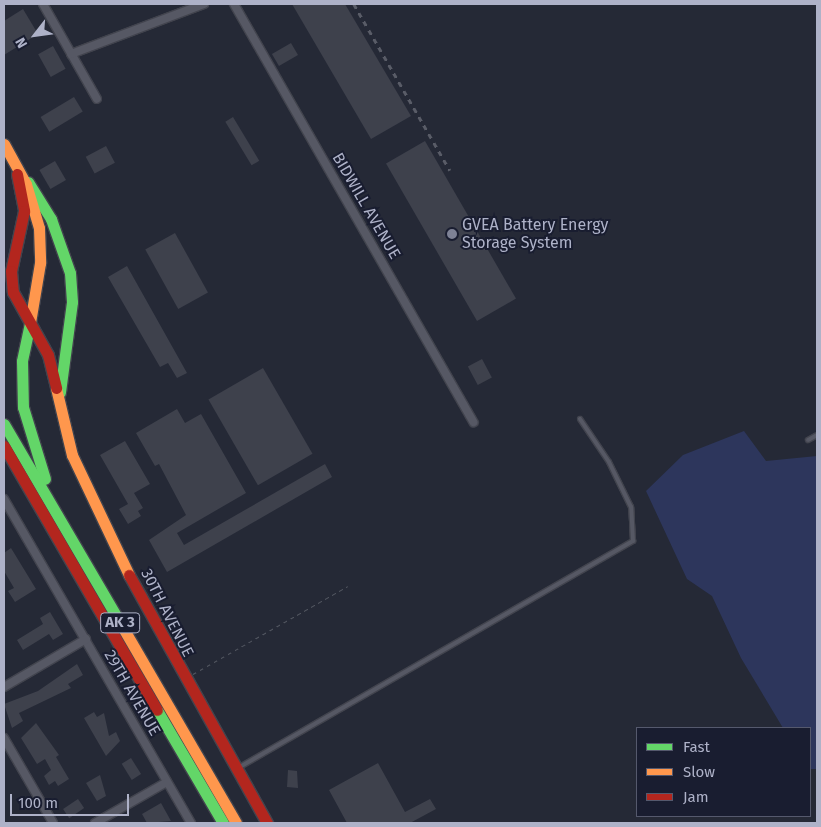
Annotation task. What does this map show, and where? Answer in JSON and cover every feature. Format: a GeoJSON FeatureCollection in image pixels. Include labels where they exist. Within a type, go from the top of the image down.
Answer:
{"type":"FeatureCollection","features":[{"type":"Feature","properties":{"kind":"main road","name":"30TH AVENUE"},"geometry":{"type":"LineString","coordinates":[[4,144],[51,219],[70,273],[72,302],[60,407]]}},
{"type":"Feature","properties":{"kind":"main road","name":"30TH AVENUE"},"geometry":{"type":"LineString","coordinates":[[11,156],[24,211],[11,282],[48,356],[72,455],[145,610],[267,823]]}},
{"type":"Feature","properties":{"kind":"main road"},"geometry":{"type":"LineString","coordinates":[[11,156],[32,199],[39,228],[40,273],[21,384],[27,429],[42,473],[98,585]]}},
{"type":"Feature","properties":{"kind":"main road","name":"AK 3"},"geometry":{"type":"LineString","coordinates":[[4,424],[236,823]]}},
{"type":"Feature","properties":{"kind":"main road","name":"AK 3"},"geometry":{"type":"LineString","coordinates":[[4,446],[223,823]]}},
{"type":"Feature","properties":{"kind":"street"},"geometry":{"type":"LineString","coordinates":[[43,4],[97,99]]}},
{"type":"Feature","properties":{"kind":"street"},"geometry":{"type":"LineString","coordinates":[[72,54],[204,4]]}},
{"type":"Feature","properties":{"kind":"street","name":"BIDWILL AVENUE"},"geometry":{"type":"LineString","coordinates":[[234,4],[473,422]]}},
{"type":"Feature","properties":{"kind":"street","name":"29TH AVENUE"},"geometry":{"type":"LineString","coordinates":[[4,499],[191,823]]}},
{"type":"Feature","properties":{"kind":"street"},"geometry":{"type":"LineString","coordinates":[[4,687],[86,639]]}},
{"type":"Feature","properties":{"kind":"street"},"geometry":{"type":"LineString","coordinates":[[4,738],[53,823]]}},
{"type":"Feature","properties":{"kind":"street"},"geometry":{"type":"LineString","coordinates":[[95,823],[167,782]]}},
{"type":"Feature","properties":{"kind":"lane"},"geometry":{"type":"LineString","coordinates":[[236,769],[633,541],[631,507],[609,462],[580,419]]}},
{"type":"Feature","properties":{"kind":"lane"},"geometry":{"type":"LineString","coordinates":[[808,440],[817,435]]}},
{"type":"Feature","properties":{"kind":"path"},"geometry":{"type":"LineString","coordinates":[[183,679],[348,586]]}},
{"type":"Feature","properties":{"kind":"water"},"geometry":{"type":"Polygon","coordinates":[[[744,431],[766,461],[817,456],[817,769],[811,769],[811,727],[782,727],[741,658],[712,596],[687,579],[646,491],[683,455],[744,431]]]}},
{"type":"Feature","properties":{"kind":"building"},"geometry":{"type":"Polygon","coordinates":[[[292,4],[345,4],[411,116],[371,139],[292,4]]]}},
{"type":"Feature","properties":{"kind":"building"},"geometry":{"type":"Polygon","coordinates":[[[23,9],[38,34],[4,55],[4,21],[23,9]]]}},
{"type":"Feature","properties":{"kind":"building"},"geometry":{"type":"Polygon","coordinates":[[[291,43],[298,55],[279,66],[272,54],[291,43]]]}},
{"type":"Feature","properties":{"kind":"building"},"geometry":{"type":"Polygon","coordinates":[[[53,46],[66,69],[51,77],[38,54],[53,46]]]}},
{"type":"Feature","properties":{"kind":"building"},"geometry":{"type":"Polygon","coordinates":[[[74,97],[83,112],[49,132],[41,117],[74,97]]]}},
{"type":"Feature","properties":{"kind":"building"},"geometry":{"type":"Polygon","coordinates":[[[233,117],[259,161],[252,165],[225,122],[233,117]]]}},
{"type":"Feature","properties":{"kind":"building","name":"GVEA Battery Energy Storage System"},"geometry":{"type":"Polygon","coordinates":[[[425,141],[516,299],[477,321],[386,164],[425,141]]]}},
{"type":"Feature","properties":{"kind":"building"},"geometry":{"type":"Polygon","coordinates":[[[106,146],[115,163],[95,174],[86,157],[106,146]]]}},
{"type":"Feature","properties":{"kind":"building"},"geometry":{"type":"Polygon","coordinates":[[[55,161],[66,180],[50,189],[39,170],[55,161]]]}},
{"type":"Feature","properties":{"kind":"building"},"geometry":{"type":"Polygon","coordinates":[[[175,233],[208,292],[178,309],[145,249],[175,233]]]}},
{"type":"Feature","properties":{"kind":"building"},"geometry":{"type":"Polygon","coordinates":[[[127,266],[187,373],[177,378],[168,363],[160,367],[108,277],[127,266]]]}},
{"type":"Feature","properties":{"kind":"building"},"geometry":{"type":"Polygon","coordinates":[[[482,359],[492,378],[478,385],[468,367],[482,359]]]}},
{"type":"Feature","properties":{"kind":"building"},"geometry":{"type":"Polygon","coordinates":[[[263,368],[312,454],[258,485],[208,400],[263,368]]]}},
{"type":"Feature","properties":{"kind":"building"},"geometry":{"type":"Polygon","coordinates":[[[177,409],[185,423],[201,414],[246,493],[177,533],[184,545],[325,464],[332,477],[167,572],[149,540],[186,515],[159,464],[155,466],[136,433],[177,409]]]}},
{"type":"Feature","properties":{"kind":"building"},"geometry":{"type":"Polygon","coordinates":[[[125,441],[150,484],[134,493],[143,508],[138,511],[141,516],[128,524],[119,509],[128,504],[100,455],[125,441]]]}},
{"type":"Feature","properties":{"kind":"building"},"geometry":{"type":"Polygon","coordinates":[[[11,548],[36,589],[15,602],[8,591],[14,588],[4,571],[4,553],[11,548]]]}},
{"type":"Feature","properties":{"kind":"building"},"geometry":{"type":"Polygon","coordinates":[[[50,612],[63,634],[53,640],[49,634],[23,650],[17,640],[43,624],[40,618],[50,612]]]}},
{"type":"Feature","properties":{"kind":"building"},"geometry":{"type":"Polygon","coordinates":[[[77,664],[83,675],[68,684],[71,688],[19,713],[23,721],[12,728],[4,704],[38,691],[77,664]]]}},
{"type":"Feature","properties":{"kind":"building"},"geometry":{"type":"Polygon","coordinates":[[[94,712],[97,717],[104,713],[109,736],[116,732],[120,741],[106,756],[84,718],[94,712]]]}},
{"type":"Feature","properties":{"kind":"building"},"geometry":{"type":"Polygon","coordinates":[[[36,723],[59,755],[56,757],[69,779],[58,786],[55,781],[49,785],[44,776],[51,770],[45,759],[37,764],[21,738],[36,723]]]}},
{"type":"Feature","properties":{"kind":"building"},"geometry":{"type":"Polygon","coordinates":[[[131,758],[141,774],[132,780],[122,764],[131,758]]]}},
{"type":"Feature","properties":{"kind":"building"},"geometry":{"type":"Polygon","coordinates":[[[378,763],[405,812],[430,799],[436,809],[410,823],[347,823],[329,790],[378,763]]]}},
{"type":"Feature","properties":{"kind":"building"},"geometry":{"type":"Polygon","coordinates":[[[288,770],[297,771],[298,788],[287,787],[288,770]]]}},
{"type":"Feature","properties":{"kind":"building"},"geometry":{"type":"Polygon","coordinates":[[[100,775],[106,796],[97,801],[86,783],[100,775]]]}},
{"type":"Feature","properties":{"kind":"building"},"geometry":{"type":"Polygon","coordinates":[[[78,799],[84,808],[69,818],[63,809],[78,799]]]}},
{"type":"Feature","properties":{"kind":"building"},"geometry":{"type":"Polygon","coordinates":[[[161,803],[171,821],[147,823],[142,814],[161,803]]]}},
{"type":"Feature","properties":{"kind":"railway"},"geometry":{"type":"LineString","coordinates":[[354,4],[450,170]]}},
{"type":"Feature","properties":{"kind":"traffic: fast"},"geometry":{"type":"LineString","coordinates":[[28,182],[51,219],[70,273],[72,302],[60,392]]}},
{"type":"Feature","properties":{"kind":"traffic: fast"},"geometry":{"type":"LineString","coordinates":[[30,323],[22,361],[23,407],[45,479]]}},
{"type":"Feature","properties":{"kind":"traffic: fast"},"geometry":{"type":"LineString","coordinates":[[4,424],[119,621]]}},
{"type":"Feature","properties":{"kind":"traffic: fast"},"geometry":{"type":"LineString","coordinates":[[157,710],[223,823]]}},
{"type":"Feature","properties":{"kind":"traffic: slow"},"geometry":{"type":"LineString","coordinates":[[4,144],[26,184],[39,228],[40,263],[30,323]]}},
{"type":"Feature","properties":{"kind":"traffic: slow"},"geometry":{"type":"LineString","coordinates":[[56,388],[72,455],[129,575]]}},
{"type":"Feature","properties":{"kind":"traffic: slow"},"geometry":{"type":"LineString","coordinates":[[119,621],[236,823]]}},
{"type":"Feature","properties":{"kind":"traffic: jam"},"geometry":{"type":"LineString","coordinates":[[17,174],[24,211],[11,271],[13,292],[48,355],[56,388]]}},
{"type":"Feature","properties":{"kind":"traffic: jam"},"geometry":{"type":"LineString","coordinates":[[4,446],[157,710]]}},
{"type":"Feature","properties":{"kind":"traffic: jam"},"geometry":{"type":"LineString","coordinates":[[129,575],[267,823]]}},
{"type":"Feature","properties":{"kind":"place","name":"GVEA Battery Energy Storage System"},"geometry":{"type":"Point","coordinates":[452,234]}}]}
